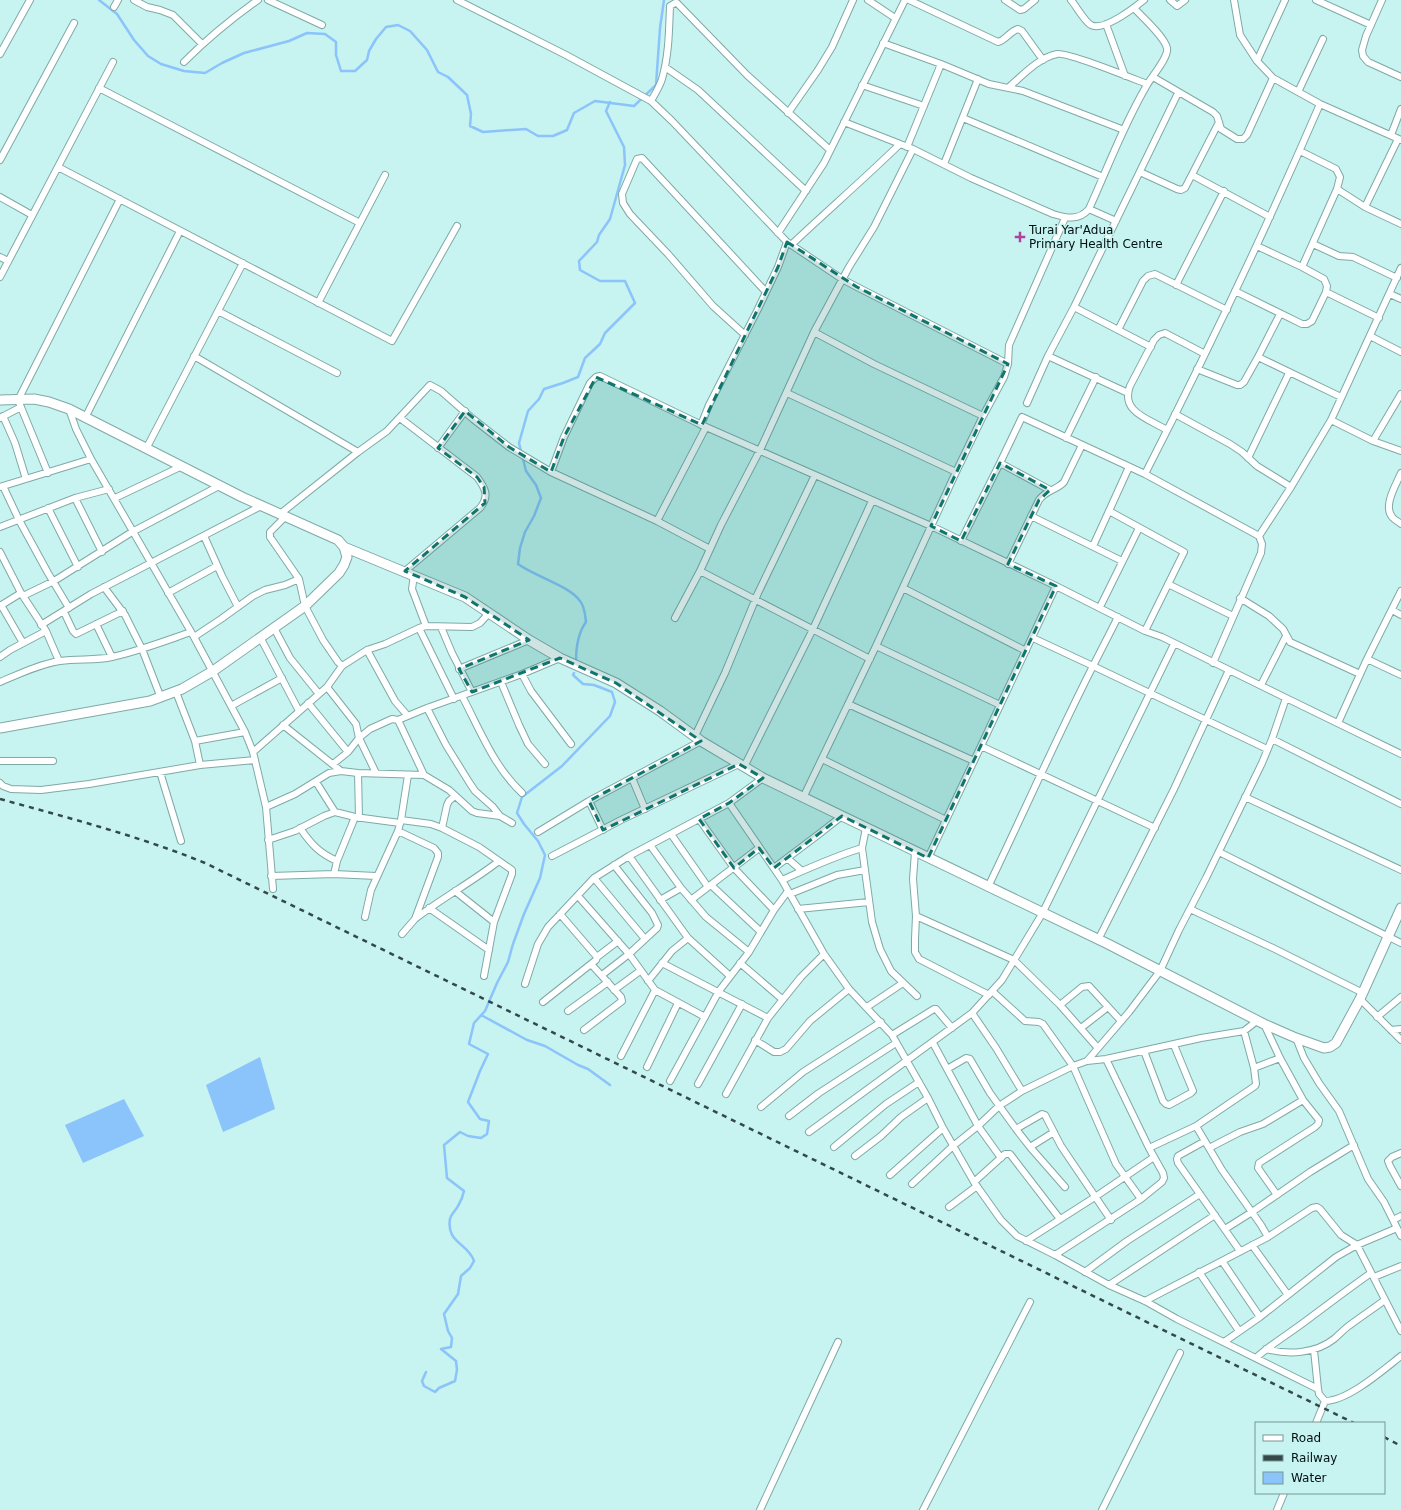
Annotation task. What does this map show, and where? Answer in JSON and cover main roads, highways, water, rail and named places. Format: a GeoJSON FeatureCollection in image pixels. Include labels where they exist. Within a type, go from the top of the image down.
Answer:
{"type":"FeatureCollection","features":[{"type":"Feature","properties":{"kind":"water"},"geometry":{"type":"Polygon","coordinates":[[[260,1057],[275,1109],[223,1132],[206,1085],[260,1057]]]}},
{"type":"Feature","properties":{"kind":"water"},"geometry":{"type":"Polygon","coordinates":[[[124,1099],[144,1136],[83,1163],[65,1125],[124,1099]]]}},
{"type":"Feature","properties":{"kind":"waterway"},"geometry":{"type":"LineString","coordinates":[[99,0],[117,14],[134,40],[148,56],[161,64],[184,71],[205,73],[244,53],[289,41],[307,33],[325,34],[336,42],[336,55],[341,71],[355,71],[367,60],[369,51],[376,39],[386,27],[398,25],[410,31],[427,50],[438,72],[448,77],[467,95],[471,114],[470,126],[483,132],[526,129],[538,136],[553,136],[567,130],[574,113],[595,101],[634,106],[656,85],[660,28],[664,0]]}},
{"type":"Feature","properties":{"kind":"waterway"},"geometry":{"type":"LineString","coordinates":[[576,661],[578,640],[586,622],[582,603],[575,596],[560,586],[518,564],[520,548],[525,532],[534,516],[541,498],[536,485],[526,471],[519,443],[528,411],[539,399],[544,389],[578,377],[585,358],[600,344],[605,333],[635,303],[625,281],[600,281],[580,270],[579,261],[597,242],[599,235],[610,219],[625,165],[624,147],[606,111],[610,102]]}},
{"type":"Feature","properties":{"kind":"waterway"},"geometry":{"type":"LineString","coordinates":[[426,1372],[422,1381],[424,1386],[435,1392],[439,1388],[455,1381],[457,1370],[456,1361],[441,1349],[451,1347],[452,1338],[448,1331],[444,1314],[458,1294],[461,1276],[470,1268],[474,1261],[467,1250],[454,1238],[451,1233],[450,1219],[457,1208],[464,1191],[447,1178],[444,1145],[460,1132],[468,1136],[481,1138],[487,1134],[489,1121],[480,1119],[468,1102],[488,1054],[469,1044],[474,1023],[485,1011],[508,962],[524,914],[540,878],[545,855],[538,841],[517,813],[522,797],[562,766],[610,716],[615,702],[612,692],[594,685],[583,684],[573,675],[574,673]]}},
{"type":"Feature","properties":{"kind":"waterway"},"geometry":{"type":"LineString","coordinates":[[481,1015],[527,1040],[545,1046],[588,1069],[610,1085]]}},
{"type":"Feature","properties":{"kind":"railway"},"geometry":{"type":"LineString","coordinates":[[0,799],[78,820],[155,844],[205,863],[1352,1422]]}},
{"type":"Feature","properties":{"kind":"railway"},"geometry":{"type":"LineString","coordinates":[[1385,1438],[1401,1446]]}},
{"type":"Feature","properties":{"kind":"place","name":"Turai Yar'Adua Primary Health Centre"},"geometry":{"type":"Point","coordinates":[1020,237]}}]}
